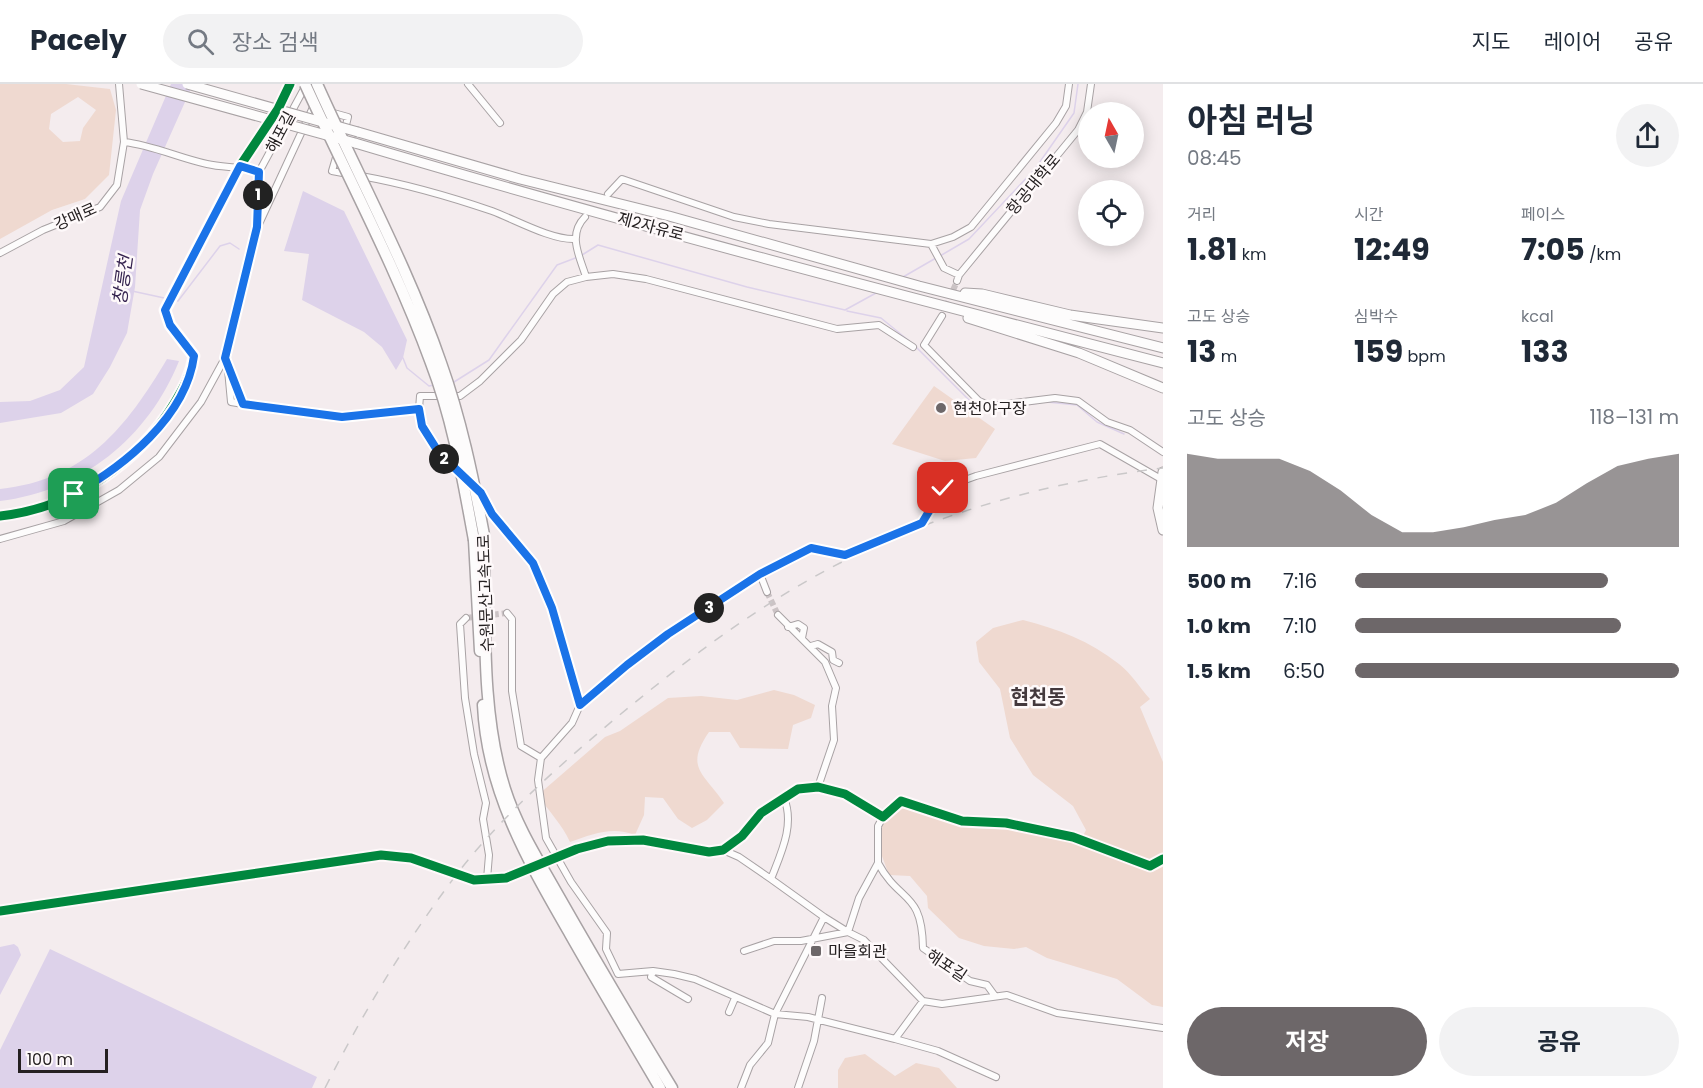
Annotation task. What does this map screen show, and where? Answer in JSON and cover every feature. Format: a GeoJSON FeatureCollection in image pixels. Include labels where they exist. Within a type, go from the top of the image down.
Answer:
{"type":"FeatureCollection","features":[{"type":"Feature","properties":{"kind":"highway","name":"제2자유로"},"geometry":{"type":"LineString","coordinates":[[141,84],[862,285],[1163,363]]}},
{"type":"Feature","properties":{"kind":"highway","name":"제2자유로"},"geometry":{"type":"LineString","coordinates":[[187,84],[520,179],[669,216],[941,292],[1163,348]]}},
{"type":"Feature","properties":{"kind":"highway","name":"수원문산고속도로"},"geometry":{"type":"LineString","coordinates":[[306,84],[405,297],[432,364],[460,466],[479,538],[484,731],[494,779],[515,834],[531,866],[660,1088]]}},
{"type":"Feature","properties":{"kind":"highway","name":"수원문산고속도로"},"geometry":{"type":"LineString","coordinates":[[318,84],[414,292],[441,360],[469,460],[479,538],[492,729],[505,789],[525,835],[556,891],[672,1088]]}},
{"type":"Feature","properties":{"kind":"highway"},"geometry":{"type":"LineString","coordinates":[[941,292],[982,294],[1071,315],[1163,328]]}},
{"type":"Feature","properties":{"kind":"highway"},"geometry":{"type":"LineString","coordinates":[[936,304],[989,326],[1079,353],[1163,388]]}},
{"type":"Feature","properties":{"kind":"highway"},"geometry":{"type":"LineString","coordinates":[[1162,476],[1158,508],[1163,530]]}},
{"type":"Feature","properties":{"kind":"street","name":"강매로"},"geometry":{"type":"LineString","coordinates":[[0,253],[43,230],[99,207],[117,184],[124,142],[119,84]]}},
{"type":"Feature","properties":{"kind":"street","name":"해포길"},"geometry":{"type":"LineString","coordinates":[[0,539],[64,521],[100,502],[140,475],[181,431],[225,358],[257,227],[259,172],[306,84]]}},
{"type":"Feature","properties":{"kind":"street"},"geometry":{"type":"LineString","coordinates":[[312,107],[318,84]]}},
{"type":"Feature","properties":{"kind":"street"},"geometry":{"type":"LineString","coordinates":[[257,227],[312,107],[325,84]]}},
{"type":"Feature","properties":{"kind":"street"},"geometry":{"type":"LineString","coordinates":[[468,84],[500,123]]}},
{"type":"Feature","properties":{"kind":"street","name":"항공대학로"},"geometry":{"type":"LineString","coordinates":[[1069,84],[1066,106],[1056,123],[971,228],[931,244],[944,268],[958,278],[1078,130],[1087,112],[1091,84]]}},
{"type":"Feature","properties":{"kind":"street"},"geometry":{"type":"LineString","coordinates":[[312,107],[348,117],[332,171],[415,186],[528,225],[563,240],[575,239]]}},
{"type":"Feature","properties":{"kind":"street"},"geometry":{"type":"LineString","coordinates":[[124,142],[210,165],[240,166],[259,172]]}},
{"type":"Feature","properties":{"kind":"street"},"geometry":{"type":"LineString","coordinates":[[608,194],[622,179],[734,217],[769,224],[931,244]]}},
{"type":"Feature","properties":{"kind":"street"},"geometry":{"type":"LineString","coordinates":[[585,217],[579,223],[575,239],[576,250],[586,277]]}},
{"type":"Feature","properties":{"kind":"street"},"geometry":{"type":"LineString","coordinates":[[580,705],[552,608],[533,563],[492,514],[481,493],[439,453],[422,426],[419,409],[420,396],[460,396],[480,381],[521,340],[553,294],[567,282],[613,274],[646,279],[837,329],[879,325],[913,346]]}},
{"type":"Feature","properties":{"kind":"street"},"geometry":{"type":"LineString","coordinates":[[942,316],[924,345],[980,401],[991,406],[1055,398],[1078,401],[1107,422],[1130,430],[1163,452]]}},
{"type":"Feature","properties":{"kind":"street"},"geometry":{"type":"LineString","coordinates":[[225,358],[243,404],[342,417],[419,409]]}},
{"type":"Feature","properties":{"kind":"street"},"geometry":{"type":"LineString","coordinates":[[996,1077],[938,1051],[819,1020],[775,1014],[695,979],[652,971],[618,974],[606,950],[607,933],[571,882],[546,838],[537,780],[541,758],[572,723],[580,705],[668,634],[760,574],[811,548],[845,555],[922,523],[943,488],[976,476],[1100,444],[1162,476]]}},
{"type":"Feature","properties":{"kind":"street"},"geometry":{"type":"LineString","coordinates":[[760,574],[767,592]]}},
{"type":"Feature","properties":{"kind":"street"},"geometry":{"type":"LineString","coordinates":[[507,613],[512,619],[512,691],[521,746],[541,758]]}},
{"type":"Feature","properties":{"kind":"street"},"geometry":{"type":"LineString","coordinates":[[778,615],[825,662],[836,688],[832,706],[834,740],[818,787]]}},
{"type":"Feature","properties":{"kind":"street"},"geometry":{"type":"LineString","coordinates":[[466,618],[460,624],[465,698],[474,754],[486,803],[483,819],[489,855],[487,879]]}},
{"type":"Feature","properties":{"kind":"street"},"geometry":{"type":"LineString","coordinates":[[811,646],[818,644],[832,652],[833,660],[839,663]]}},
{"type":"Feature","properties":{"kind":"street"},"geometry":{"type":"LineString","coordinates":[[0,911],[381,855],[411,858],[465,878],[487,879],[506,878],[577,849],[608,841],[643,840],[709,852],[723,850],[742,836],[761,813],[798,789],[818,787],[845,794],[883,817]]}},
{"type":"Feature","properties":{"kind":"street"},"geometry":{"type":"LineString","coordinates":[[771,879],[785,841],[789,811],[784,798]]}},
{"type":"Feature","properties":{"kind":"street"},"geometry":{"type":"LineString","coordinates":[[848,932],[860,898],[878,863],[878,826],[883,817],[901,801],[962,821],[1006,823],[1073,837],[1150,866],[1163,859]]}},
{"type":"Feature","properties":{"kind":"street"},"geometry":{"type":"LineString","coordinates":[[723,850],[738,856],[824,917],[864,940],[923,1001],[895,1039]]}},
{"type":"Feature","properties":{"kind":"street","name":"해포길"},"geometry":{"type":"LineString","coordinates":[[878,863],[889,883],[904,892],[915,905],[922,925],[922,948],[970,981],[987,985],[995,996]]}},
{"type":"Feature","properties":{"kind":"street"},"geometry":{"type":"LineString","coordinates":[[749,1088],[742,1085],[750,1065],[768,1043],[775,1014],[824,917]]}},
{"type":"Feature","properties":{"kind":"street"},"geometry":{"type":"LineString","coordinates":[[744,951],[774,941],[814,939],[848,932]]}},
{"type":"Feature","properties":{"kind":"street"},"geometry":{"type":"LineString","coordinates":[[652,971],[651,977],[688,999]]}},
{"type":"Feature","properties":{"kind":"street","name":"해포길"},"geometry":{"type":"LineString","coordinates":[[923,1001],[942,1005],[1007,995],[1057,1013],[1163,1028]]}},
{"type":"Feature","properties":{"kind":"street"},"geometry":{"type":"LineString","coordinates":[[729,1012],[735,998]]}},
{"type":"Feature","properties":{"kind":"street"},"geometry":{"type":"LineString","coordinates":[[798,1088],[819,1020],[822,998]]}},
{"type":"Feature","properties":{"kind":"shaded area"},"geometry":{"type":"Polygon","coordinates":[[[0,84],[66,84],[110,89],[116,110],[109,175],[85,199],[52,210],[0,239],[0,84]],[[78,97],[51,114],[49,129],[63,142],[80,141],[83,128],[96,110],[78,97]]]}},
{"type":"Feature","properties":{"kind":"shaded area","name":"현천야구장"},"geometry":{"type":"Polygon","coordinates":[[[934,386],[995,429],[976,458],[945,461],[892,444],[934,386]]]}},
{"type":"Feature","properties":{"kind":"shaded area"},"geometry":{"type":"Polygon","coordinates":[[[1023,620],[1049,627],[1097,649],[1123,668],[1150,699],[1140,707],[1163,762],[1163,1007],[1152,1005],[1117,979],[1047,958],[1026,947],[1014,949],[984,946],[959,938],[928,908],[927,896],[910,876],[889,875],[879,848],[882,825],[903,808],[927,812],[970,828],[1013,830],[1079,844],[1086,830],[1073,806],[1033,775],[1010,738],[1000,689],[979,662],[976,642],[993,628],[1023,620]]]}},
{"type":"Feature","properties":{"kind":"shaded area"},"geometry":{"type":"Polygon","coordinates":[[[774,690],[794,695],[815,705],[811,718],[793,725],[788,749],[740,748],[730,732],[709,732],[698,754],[697,762],[704,777],[724,803],[707,820],[692,828],[678,819],[663,798],[645,797],[644,815],[635,835],[610,831],[570,842],[538,795],[605,737],[620,731],[668,698],[701,696],[737,700],[774,690]]]}},
{"type":"Feature","properties":{"kind":"shaded area"},"geometry":{"type":"Polygon","coordinates":[[[865,1054],[895,1076],[916,1063],[939,1068],[957,1088],[838,1088],[838,1070],[845,1058],[865,1054]]]}},
{"type":"Feature","properties":{"kind":"water","name":"창릉천"},"geometry":{"type":"Polygon","coordinates":[[[171,84],[193,84],[153,174],[140,210],[135,287],[127,333],[110,367],[93,394],[61,413],[0,423],[0,402],[30,401],[60,390],[84,367],[121,201],[171,84]]]}},
{"type":"Feature","properties":{"kind":"water"},"geometry":{"type":"Polygon","coordinates":[[[303,191],[344,211],[407,340],[403,358],[396,370],[382,347],[364,332],[302,300],[309,254],[284,251],[303,191]]]}},
{"type":"Feature","properties":{"kind":"water"},"geometry":{"type":"Polygon","coordinates":[[[167,359],[179,361],[166,389],[149,414],[109,456],[84,473],[58,486],[0,501],[0,489],[30,484],[56,475],[79,462],[100,446],[136,407],[167,359]]]}},
{"type":"Feature","properties":{"kind":"water"},"geometry":{"type":"Polygon","coordinates":[[[14,944],[21,955],[0,995],[0,947],[14,944]]]}},
{"type":"Feature","properties":{"kind":"water"},"geometry":{"type":"Polygon","coordinates":[[[50,949],[317,1077],[312,1088],[0,1088],[0,1050],[50,949]]]}},
{"type":"Feature","properties":{"kind":"waterway"},"geometry":{"type":"LineString","coordinates":[[940,256],[969,239],[1035,169],[1074,113],[1078,84]]}},
{"type":"Feature","properties":{"kind":"waterway","name":"창릉천"},"geometry":{"type":"LineString","coordinates":[[132,291],[178,301],[220,246],[230,243],[239,249]]}},
{"type":"Feature","properties":{"kind":"waterway"},"geometry":{"type":"LineString","coordinates":[[582,255],[598,245],[747,287],[845,310],[876,293]]}},
{"type":"Feature","properties":{"kind":"waterway"},"geometry":{"type":"LineString","coordinates":[[454,382],[489,360],[557,265],[578,257]]}},
{"type":"Feature","properties":{"kind":"waterway"},"geometry":{"type":"LineString","coordinates":[[903,277],[936,258]]}},
{"type":"Feature","properties":{"kind":"waterway"},"geometry":{"type":"LineString","coordinates":[[847,311],[881,318],[908,340]]}},
{"type":"Feature","properties":{"kind":"waterway"},"geometry":{"type":"LineString","coordinates":[[914,345],[973,404],[994,410],[1039,403]]}},
{"type":"Feature","properties":{"kind":"waterway"},"geometry":{"type":"LineString","coordinates":[[403,358],[407,368],[429,386],[434,385]]}},
{"type":"Feature","properties":{"kind":"waterway"},"geometry":{"type":"LineString","coordinates":[[1047,402],[1077,405],[1097,422],[1124,434]]}},
{"type":"Feature","properties":{"kind":"tunnel"},"geometry":{"type":"LineString","coordinates":[[946,307],[957,281]]}},
{"type":"Feature","properties":{"kind":"tunnel"},"geometry":{"type":"LineString","coordinates":[[767,592],[778,615]]}},
{"type":"Feature","properties":{"kind":"tunnel"},"geometry":{"type":"LineString","coordinates":[[466,618],[507,613]]}},
{"type":"Feature","properties":{"kind":"railway"},"geometry":{"type":"LineString","coordinates":[[325,1088],[355,1031],[404,949],[477,849],[514,809],[554,772],[616,718],[696,655],[752,615],[810,579],[916,528],[997,501],[1039,490],[1163,468]]}},
{"type":"Feature","properties":{"kind":"cycle path"},"geometry":{"type":"LineString","coordinates":[[0,516],[53,504],[101,479],[142,445],[175,402],[187,380],[194,356],[170,325],[165,310],[240,166],[278,109],[290,84]]}},
{"type":"Feature","properties":{"kind":"cycle path"},"geometry":{"type":"LineString","coordinates":[[0,911],[381,855],[411,858],[474,880],[506,878],[577,849],[608,841],[643,840],[709,852],[723,850],[742,836],[761,813],[798,789],[818,787],[845,794],[883,817],[901,801],[962,821],[1006,823],[1073,837],[1150,866],[1163,859]]}},
{"type":"Feature","properties":{"kind":"place","name":"현천야구장"},"geometry":{"type":"Point","coordinates":[941,408]}},
{"type":"Feature","properties":{"kind":"place","name":"마을회관"},"geometry":{"type":"Point","coordinates":[816,951]}},
{"type":"Feature","properties":{"kind":"district","name":"현천동"},"geometry":{"type":"Point","coordinates":[1038,697]}},
{"type":"Feature","properties":{"kind":"route"},"geometry":{"type":"LineString","coordinates":[[74,494],[93,484],[127,460],[152,436],[192,371],[194,356],[170,325],[165,310],[173,290],[240,166],[259,172],[257,227],[225,358],[243,404],[342,417],[401,413],[419,409],[422,426],[439,453],[481,493],[492,514],[533,563],[552,608],[580,705],[668,634],[760,574],[811,548],[845,555],[922,523],[943,488]]}}]}
